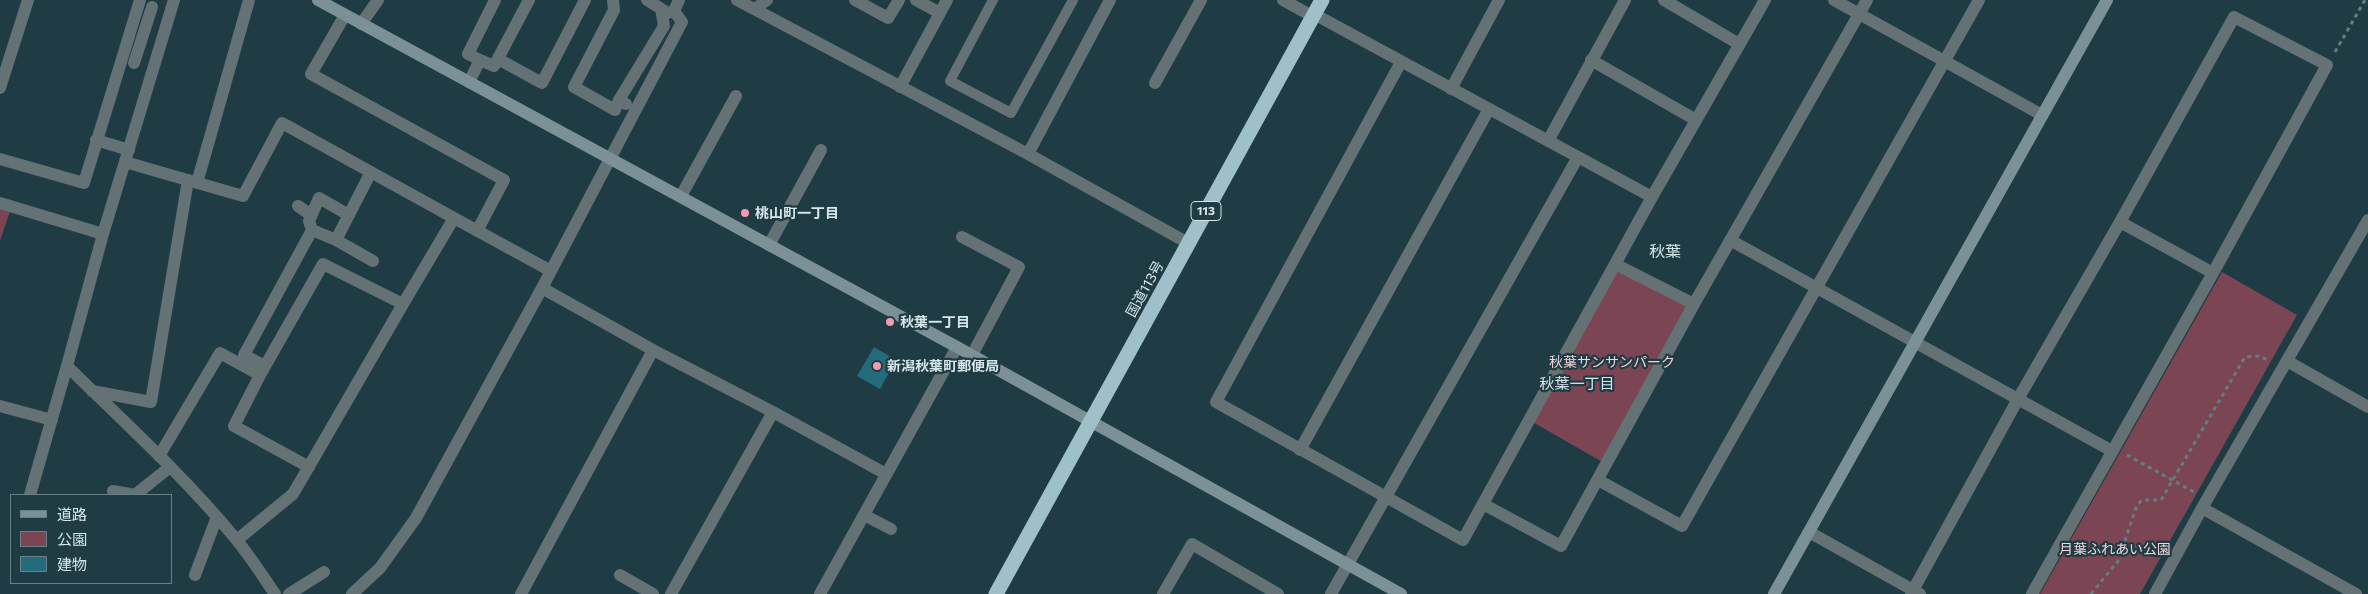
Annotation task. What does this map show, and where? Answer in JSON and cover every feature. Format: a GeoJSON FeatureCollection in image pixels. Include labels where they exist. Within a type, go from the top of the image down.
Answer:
{"type":"FeatureCollection","features":[{"type":"Feature","properties":{"kind":"highway","name":"国道113号"},"geometry":{"type":"LineString","coordinates":[[996,594],[1322,0]]}},
{"type":"Feature","properties":{"kind":"street"},"geometry":{"type":"LineString","coordinates":[[0,88],[28,0]]}},
{"type":"Feature","properties":{"kind":"street"},"geometry":{"type":"LineString","coordinates":[[30,494],[104,234],[174,0]]}},
{"type":"Feature","properties":{"kind":"street"},"geometry":{"type":"LineString","coordinates":[[92,390],[151,402],[193,181],[249,0]]}},
{"type":"Feature","properties":{"kind":"street"},"geometry":{"type":"LineString","coordinates":[[318,0],[972,355],[1402,594]]}},
{"type":"Feature","properties":{"kind":"street"},"geometry":{"type":"LineString","coordinates":[[361,24],[378,0]]}},
{"type":"Feature","properties":{"kind":"street"},"geometry":{"type":"LineString","coordinates":[[495,0],[468,54],[494,66],[529,0]]}},
{"type":"Feature","properties":{"kind":"street"},"geometry":{"type":"LineString","coordinates":[[498,58],[542,83],[586,0]]}},
{"type":"Feature","properties":{"kind":"street"},"geometry":{"type":"LineString","coordinates":[[613,0],[614,10],[574,87],[615,110],[619,100],[664,26],[661,9]]}},
{"type":"Feature","properties":{"kind":"street"},"geometry":{"type":"LineString","coordinates":[[647,0],[682,22]]}},
{"type":"Feature","properties":{"kind":"street"},"geometry":{"type":"LineString","coordinates":[[679,0],[674,11],[682,22]]}},
{"type":"Feature","properties":{"kind":"street"},"geometry":{"type":"LineString","coordinates":[[737,0],[1028,154],[1188,244]]}},
{"type":"Feature","properties":{"kind":"street"},"geometry":{"type":"LineString","coordinates":[[755,9],[766,0]]}},
{"type":"Feature","properties":{"kind":"street"},"geometry":{"type":"LineString","coordinates":[[856,0],[888,18],[900,0]]}},
{"type":"Feature","properties":{"kind":"street"},"geometry":{"type":"LineString","coordinates":[[916,0],[940,13]]}},
{"type":"Feature","properties":{"kind":"street"},"geometry":{"type":"LineString","coordinates":[[900,87],[947,0]]}},
{"type":"Feature","properties":{"kind":"street"},"geometry":{"type":"LineString","coordinates":[[1028,154],[1110,0]]}},
{"type":"Feature","properties":{"kind":"street"},"geometry":{"type":"LineString","coordinates":[[1155,83],[1201,0]]}},
{"type":"Feature","properties":{"kind":"street"},"geometry":{"type":"LineString","coordinates":[[1284,0],[1652,197]]}},
{"type":"Feature","properties":{"kind":"street"},"geometry":{"type":"LineString","coordinates":[[1451,89],[1499,0]]}},
{"type":"Feature","properties":{"kind":"street"},"geometry":{"type":"LineString","coordinates":[[1548,141],[1625,0]]}},
{"type":"Feature","properties":{"kind":"street"},"geometry":{"type":"LineString","coordinates":[[1664,0],[1739,44]]}},
{"type":"Feature","properties":{"kind":"street"},"geometry":{"type":"LineString","coordinates":[[1401,62],[1216,402],[1463,540],[1652,197],[1764,0]]}},
{"type":"Feature","properties":{"kind":"street"},"geometry":{"type":"LineString","coordinates":[[1834,0],[2042,115]]}},
{"type":"Feature","properties":{"kind":"street"},"geometry":{"type":"LineString","coordinates":[[1483,504],[1561,546],[1694,304],[1867,0]]}},
{"type":"Feature","properties":{"kind":"street"},"geometry":{"type":"LineString","coordinates":[[1598,480],[1682,526],[1979,0]]}},
{"type":"Feature","properties":{"kind":"street"},"geometry":{"type":"LineString","coordinates":[[1774,594],[2106,0]]}},
{"type":"Feature","properties":{"kind":"street"},"geometry":{"type":"LineString","coordinates":[[0,159],[84,183],[96,140],[128,61],[145,2],[169,19]]}},
{"type":"Feature","properties":{"kind":"street"},"geometry":{"type":"LineString","coordinates":[[345,15],[311,74],[504,180],[477,231]]}},
{"type":"Feature","properties":{"kind":"street"},"geometry":{"type":"LineString","coordinates":[[1809,532],[1915,593],[2018,399],[2120,222],[2234,17],[2327,65],[2213,273],[2032,594]]}},
{"type":"Feature","properties":{"kind":"street"},"geometry":{"type":"LineString","coordinates":[[352,594],[380,568],[416,518],[542,288],[682,22]]}},
{"type":"Feature","properties":{"kind":"street"},"geometry":{"type":"LineString","coordinates":[[469,82],[480,60]]}},
{"type":"Feature","properties":{"kind":"street"},"geometry":{"type":"LineString","coordinates":[[1591,60],[1696,120]]}},
{"type":"Feature","properties":{"kind":"street"},"geometry":{"type":"LineString","coordinates":[[128,61],[154,68]]}},
{"type":"Feature","properties":{"kind":"street"},"geometry":{"type":"LineString","coordinates":[[681,196],[736,96]]}},
{"type":"Feature","properties":{"kind":"street"},"geometry":{"type":"LineString","coordinates":[[619,100],[636,109]]}},
{"type":"Feature","properties":{"kind":"street"},"geometry":{"type":"LineString","coordinates":[[1300,450],[1489,109]]}},
{"type":"Feature","properties":{"kind":"street"},"geometry":{"type":"LineString","coordinates":[[96,140],[127,156],[193,181],[243,196],[282,123],[551,271]]}},
{"type":"Feature","properties":{"kind":"street"},"geometry":{"type":"LineString","coordinates":[[769,245],[821,150]]}},
{"type":"Feature","properties":{"kind":"street"},"geometry":{"type":"LineString","coordinates":[[1331,594],[1578,157]]}},
{"type":"Feature","properties":{"kind":"street"},"geometry":{"type":"LineString","coordinates":[[336,240],[371,172]]}},
{"type":"Feature","properties":{"kind":"street"},"geometry":{"type":"LineString","coordinates":[[262,370],[244,354],[312,230],[309,221],[319,198],[349,215]]}},
{"type":"Feature","properties":{"kind":"street"},"geometry":{"type":"LineString","coordinates":[[0,203],[104,234]]}},
{"type":"Feature","properties":{"kind":"street"},"geometry":{"type":"LineString","coordinates":[[298,206],[311,215]]}},
{"type":"Feature","properties":{"kind":"street"},"geometry":{"type":"LineString","coordinates":[[237,540],[293,494],[454,218]]}},
{"type":"Feature","properties":{"kind":"street"},"geometry":{"type":"LineString","coordinates":[[2120,222],[2213,273]]}},
{"type":"Feature","properties":{"kind":"street"},"geometry":{"type":"LineString","coordinates":[[2155,594],[2205,503],[2367,224]]}},
{"type":"Feature","properties":{"kind":"street"},"geometry":{"type":"LineString","coordinates":[[312,230],[336,240],[373,261]]}},
{"type":"Feature","properties":{"kind":"street"},"geometry":{"type":"LineString","coordinates":[[962,237],[1019,267],[972,355]]}},
{"type":"Feature","properties":{"kind":"street"},"geometry":{"type":"LineString","coordinates":[[1730,240],[2018,399],[2113,449]]}},
{"type":"Feature","properties":{"kind":"street"},"geometry":{"type":"LineString","coordinates":[[309,467],[234,426],[262,370],[323,264],[403,304]]}},
{"type":"Feature","properties":{"kind":"street"},"geometry":{"type":"LineString","coordinates":[[1615,264],[1694,304]]}},
{"type":"Feature","properties":{"kind":"street"},"geometry":{"type":"LineString","coordinates":[[542,288],[653,350],[773,412],[886,474]]}},
{"type":"Feature","properties":{"kind":"street"},"geometry":{"type":"LineString","coordinates":[[820,594],[957,347]]}},
{"type":"Feature","properties":{"kind":"street"},"geometry":{"type":"LineString","coordinates":[[521,594],[653,350]]}},
{"type":"Feature","properties":{"kind":"street"},"geometry":{"type":"LineString","coordinates":[[159,456],[220,353],[262,370]]}},
{"type":"Feature","properties":{"kind":"street"},"geometry":{"type":"LineString","coordinates":[[2285,365],[2368,407]]}},
{"type":"Feature","properties":{"kind":"street"},"geometry":{"type":"LineString","coordinates":[[67,366],[170,467],[217,517],[237,540],[275,594]]}},
{"type":"Feature","properties":{"kind":"street"},"geometry":{"type":"LineString","coordinates":[[0,406],[52,420]]}},
{"type":"Feature","properties":{"kind":"street"},"geometry":{"type":"LineString","coordinates":[[671,594],[773,412]]}},
{"type":"Feature","properties":{"kind":"street"},"geometry":{"type":"LineString","coordinates":[[136,494],[170,467]]}},
{"type":"Feature","properties":{"kind":"street"},"geometry":{"type":"LineString","coordinates":[[113,491],[130,494]]}},
{"type":"Feature","properties":{"kind":"street"},"geometry":{"type":"LineString","coordinates":[[2205,503],[2356,594]]}},
{"type":"Feature","properties":{"kind":"street"},"geometry":{"type":"LineString","coordinates":[[864,514],[891,529]]}},
{"type":"Feature","properties":{"kind":"street"},"geometry":{"type":"LineString","coordinates":[[195,575],[217,517]]}},
{"type":"Feature","properties":{"kind":"street"},"geometry":{"type":"LineString","coordinates":[[1163,594],[1192,544],[1277,594]]}},
{"type":"Feature","properties":{"kind":"street"},"geometry":{"type":"LineString","coordinates":[[289,594],[324,572]]}},
{"type":"Feature","properties":{"kind":"street"},"geometry":{"type":"LineString","coordinates":[[620,575],[653,594]]}},
{"type":"Feature","properties":{"kind":"lane"},"geometry":{"type":"LineString","coordinates":[[993,0],[950,81],[1011,113],[1073,0]]}},
{"type":"Feature","properties":{"kind":"path"},"geometry":{"type":"LineString","coordinates":[[2327,65],[2365,0]]}},
{"type":"Feature","properties":{"kind":"path"},"geometry":{"type":"LineString","coordinates":[[2091,594],[2118,561],[2137,506],[2142,500],[2161,500],[2245,357],[2260,356],[2285,365]]}},
{"type":"Feature","properties":{"kind":"path"},"geometry":{"type":"LineString","coordinates":[[2113,449],[2173,480],[2205,503]]}},
{"type":"Feature","properties":{"kind":"green space"},"geometry":{"type":"Polygon","coordinates":[[[0,205],[11,208],[0,241],[0,205]]]}},
{"type":"Feature","properties":{"kind":"green space","name":"秋葉サンサンパーク"},"geometry":{"type":"Polygon","coordinates":[[[1615,264],[1694,304],[1606,464],[1529,420],[1615,264]]]}},
{"type":"Feature","properties":{"kind":"green space","name":"月葉ふれあい公園"},"geometry":{"type":"Polygon","coordinates":[[[2222,272],[2297,315],[2140,594],[2040,594],[2222,272]]]}},
{"type":"Feature","properties":{"kind":"building"},"geometry":{"type":"Polygon","coordinates":[[[874,347],[896,360],[880,389],[857,376],[874,347]]]}},
{"type":"Feature","properties":{"kind":"place","name":"桃山町一丁目"},"geometry":{"type":"Point","coordinates":[745,213]}},
{"type":"Feature","properties":{"kind":"place","name":"秋葉一丁目"},"geometry":{"type":"Point","coordinates":[890,322]}},
{"type":"Feature","properties":{"kind":"place","name":"新潟秋葉町郵便局"},"geometry":{"type":"Point","coordinates":[877,366]}},
{"type":"Feature","properties":{"kind":"district","name":"秋葉"},"geometry":{"type":"Point","coordinates":[1665,252]}},
{"type":"Feature","properties":{"kind":"district","name":"秋葉一丁目"},"geometry":{"type":"Point","coordinates":[1577,384]}}]}
